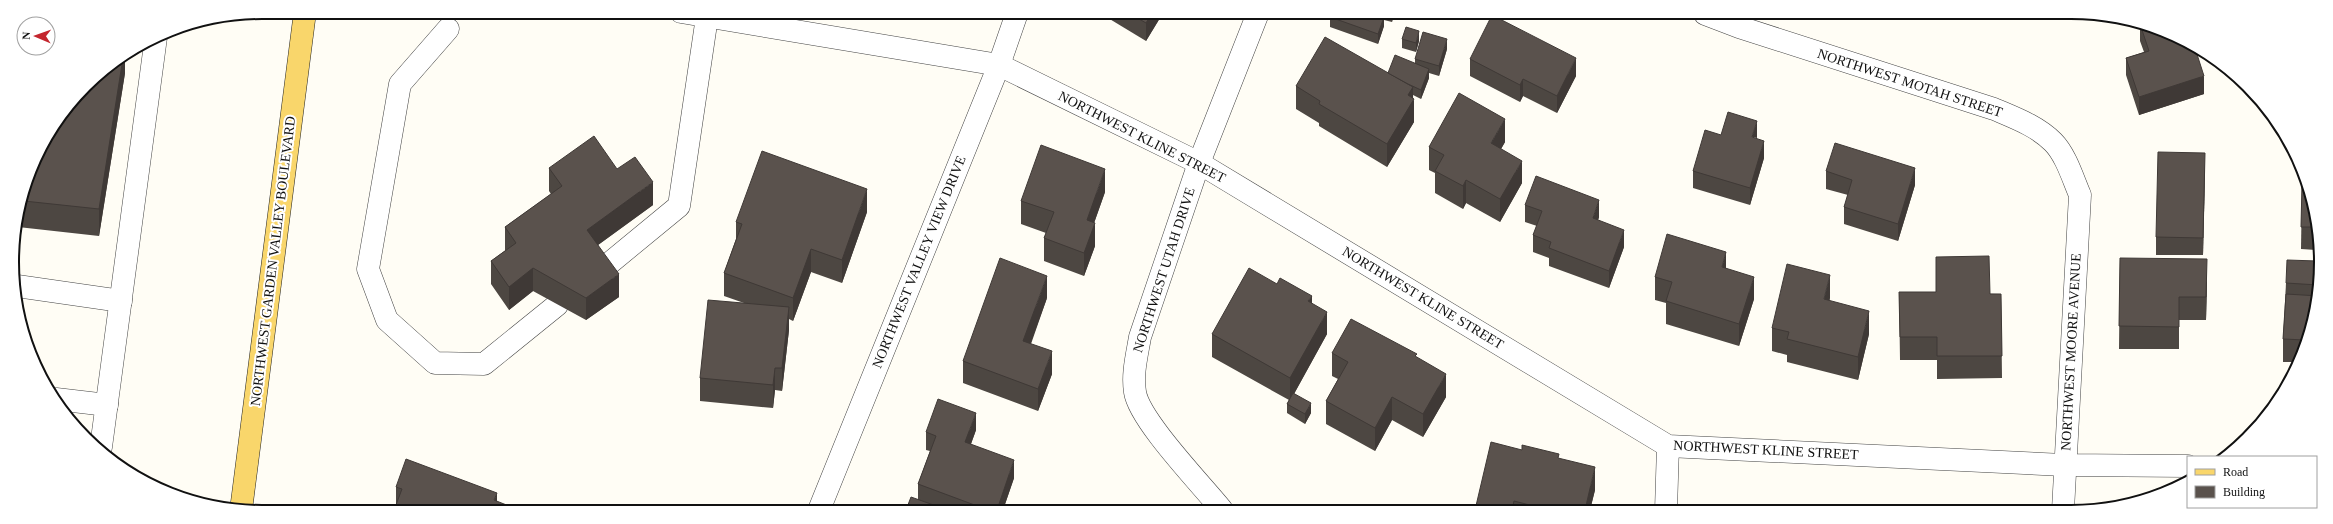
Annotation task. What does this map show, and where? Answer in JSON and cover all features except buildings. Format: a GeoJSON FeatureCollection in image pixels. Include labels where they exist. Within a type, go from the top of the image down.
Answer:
{"type":"FeatureCollection","features":[{"type":"Feature","properties":{"kind":"main road","name":"NORTHWEST GARDEN VALLEY BOULEVARD"},"geometry":{"type":"LineString","coordinates":[[242,504],[304,19]]}},
{"type":"Feature","properties":{"kind":"street"},"geometry":{"type":"LineString","coordinates":[[600,271],[679,206],[707,19]]}},
{"type":"Feature","properties":{"kind":"street","name":"NORTHWEST KLINE STREET"},"geometry":{"type":"LineString","coordinates":[[719,19],[999,64],[1199,163],[1668,446],[2064,465],[2187,466]]}},
{"type":"Feature","properties":{"kind":"street","name":"NORTHWEST VALLEY VIEW DRIVE"},"geometry":{"type":"LineString","coordinates":[[821,505],[999,64],[1015,19]]}},
{"type":"Feature","properties":{"kind":"street","name":"NORTHWEST UTAH DRIVE"},"geometry":{"type":"LineString","coordinates":[[1218,505],[1146,419],[1135,393],[1135,364],[1140,337],[1199,163],[1256,19]]}},
{"type":"Feature","properties":{"kind":"street","name":"NORTHWEST MOTAH STREET"},"geometry":{"type":"LineString","coordinates":[[1718,19],[1994,109],[2026,122],[2054,143],[2067,166],[2080,195]]}},
{"type":"Feature","properties":{"kind":"street"},"geometry":{"type":"LineString","coordinates":[[448,29],[400,84],[368,269],[387,320],[434,362],[484,364],[557,305]]}},
{"type":"Feature","properties":{"kind":"street"},"geometry":{"type":"LineString","coordinates":[[101,444],[155,44]]}},
{"type":"Feature","properties":{"kind":"street","name":"NORTHWEST MOORE AVENUE"},"geometry":{"type":"LineString","coordinates":[[2063,505],[2064,465],[2080,195]]}},
{"type":"Feature","properties":{"kind":"street"},"geometry":{"type":"LineString","coordinates":[[21,287],[121,301]]}},
{"type":"Feature","properties":{"kind":"street"},"geometry":{"type":"LineString","coordinates":[[62,400],[107,406]]}},
{"type":"Feature","properties":{"kind":"street"},"geometry":{"type":"LineString","coordinates":[[1666,505],[1668,446]]}}]}
